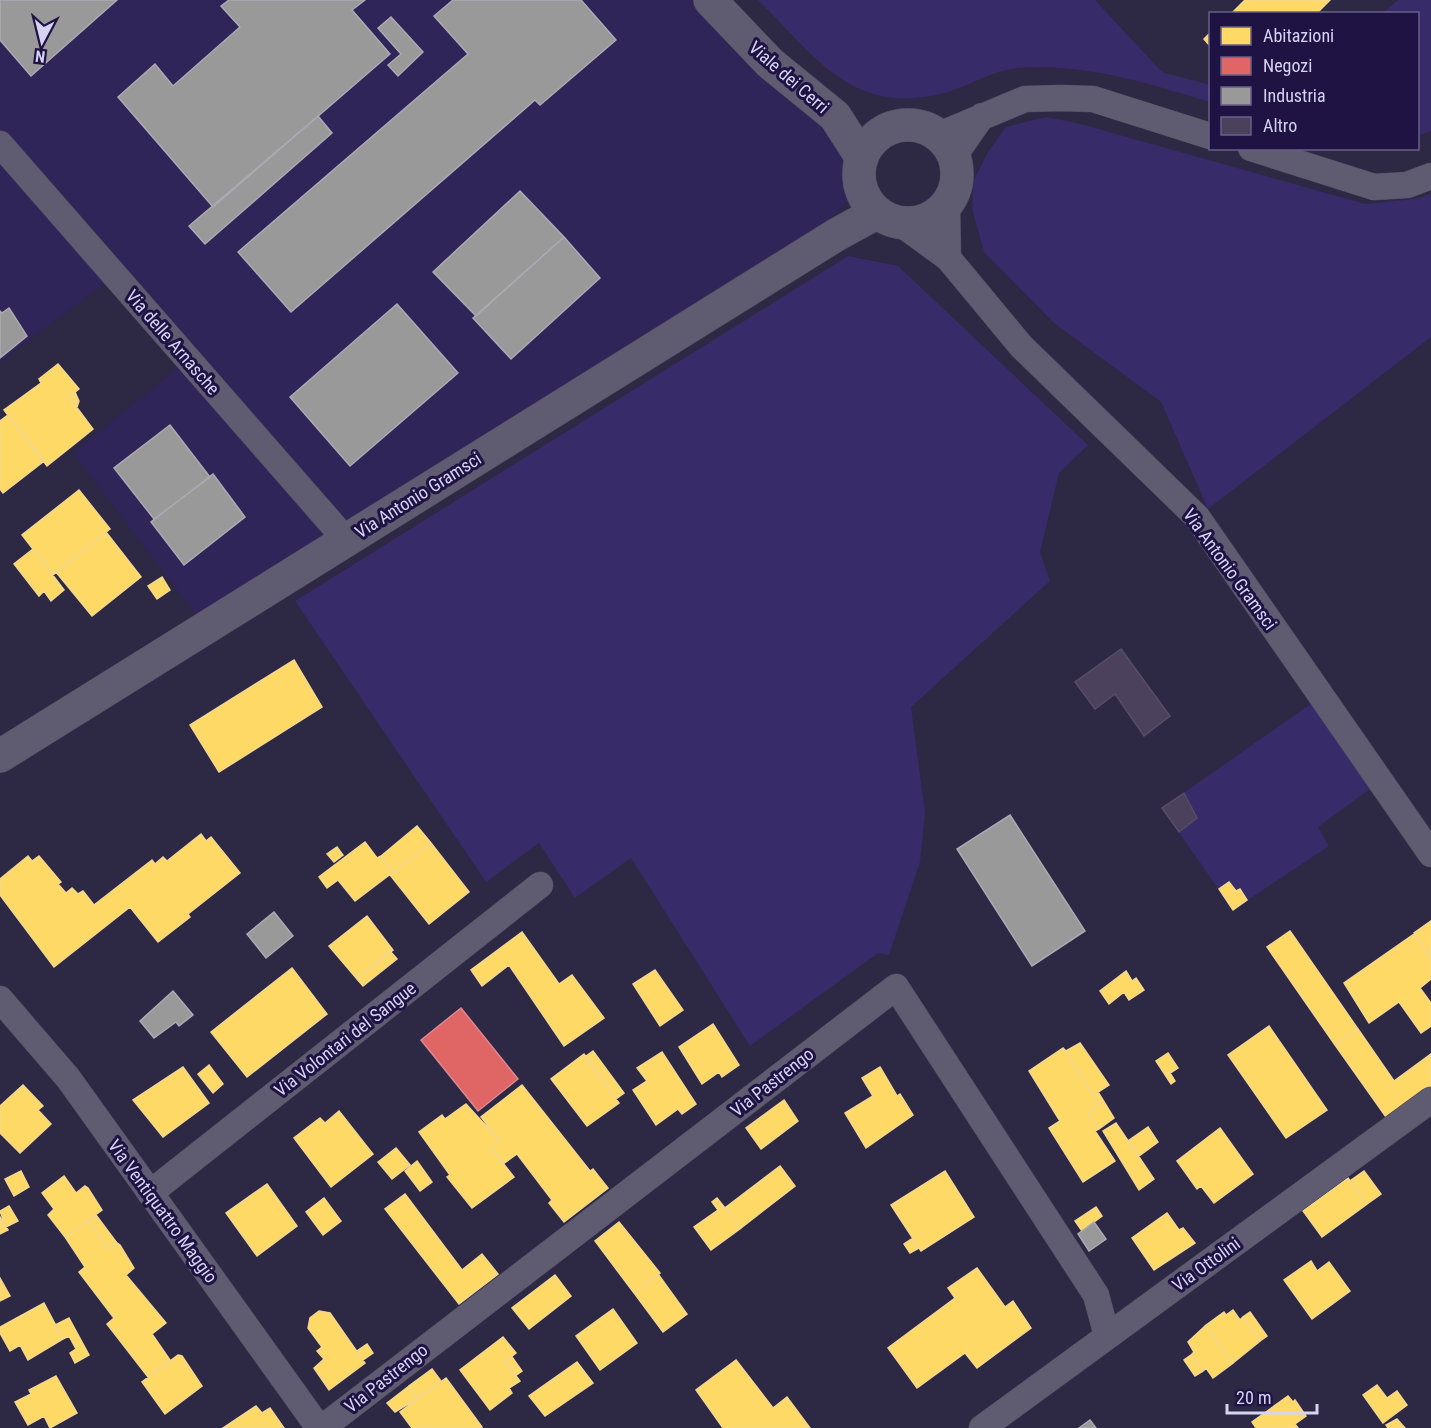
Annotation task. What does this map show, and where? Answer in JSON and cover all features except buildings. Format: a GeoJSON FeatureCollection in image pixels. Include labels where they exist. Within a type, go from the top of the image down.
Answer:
{"type":"FeatureCollection","features":[{"type":"Feature","properties":{"kind":"street","name":"Viale dei Cerri"},"geometry":{"type":"LineString","coordinates":[[710,0],[770,63],[835,116],[862,158]]}},
{"type":"Feature","properties":{"kind":"street"},"geometry":{"type":"LineString","coordinates":[[947,145],[982,116],[1025,99],[1093,99],[1209,136]]}},
{"type":"Feature","properties":{"kind":"street"},"geometry":{"type":"LineString","coordinates":[[835,116],[889,127],[915,124],[947,145],[957,182],[947,205],[948,258]]}},
{"type":"Feature","properties":{"kind":"street"},"geometry":{"type":"LineString","coordinates":[[889,127],[868,142],[858,166],[879,209],[926,220],[947,205]]}},
{"type":"Feature","properties":{"kind":"street","name":"Via delle Arnasche"},"geometry":{"type":"LineString","coordinates":[[0,144],[346,540]]}},
{"type":"Feature","properties":{"kind":"street"},"geometry":{"type":"LineString","coordinates":[[1257,150],[1374,187],[1407,185],[1431,176]]}},
{"type":"Feature","properties":{"kind":"street","name":"Via Antonio Gramsci"},"geometry":{"type":"LineString","coordinates":[[0,756],[879,209],[948,258],[1021,346],[1197,517],[1431,854]]}},
{"type":"Feature","properties":{"kind":"street","name":"Via Volontari del Sangue"},"geometry":{"type":"LineString","coordinates":[[150,1192],[540,885]]}},
{"type":"Feature","properties":{"kind":"street","name":"Via Pastrengo"},"geometry":{"type":"LineString","coordinates":[[320,1428],[896,987],[1096,1294],[1107,1336]]}},
{"type":"Feature","properties":{"kind":"street","name":"Via Ventiquattro Maggio"},"geometry":{"type":"LineString","coordinates":[[0,999],[68,1078],[320,1428]]}},
{"type":"Feature","properties":{"kind":"street","name":"Via Ottolini"},"geometry":{"type":"LineString","coordinates":[[982,1428],[1431,1100]]}},
{"type":"Feature","properties":{"kind":"shaded area"},"geometry":{"type":"Polygon","coordinates":[[[0,0],[704,0],[793,90],[853,162],[855,195],[787,261],[200,620],[73,453],[181,365],[109,280],[0,362],[0,0]]]}},
{"type":"Feature","properties":{"kind":"shaded area"},"geometry":{"type":"Polygon","coordinates":[[[758,0],[1095,0],[1162,72],[1209,85],[1209,102],[1116,76],[1043,67],[1008,69],[941,94],[910,98],[882,96],[859,88],[837,76],[798,41],[758,0]]]}},
{"type":"Feature","properties":{"kind":"shaded area"},"geometry":{"type":"Polygon","coordinates":[[[1398,0],[1431,0],[1431,131],[1419,136],[1419,12],[1384,12],[1398,0]]]}},
{"type":"Feature","properties":{"kind":"shaded area"},"geometry":{"type":"Polygon","coordinates":[[[1046,117],[1077,123],[1365,204],[1415,199],[1431,194],[1431,337],[1208,509],[1161,402],[1054,323],[984,252],[972,208],[973,182],[988,152],[1006,127],[1046,117]]]}},
{"type":"Feature","properties":{"kind":"shaded area"},"geometry":{"type":"Polygon","coordinates":[[[848,256],[898,266],[1088,445],[1059,473],[1040,552],[1050,581],[911,707],[925,813],[920,862],[889,955],[878,953],[750,1046],[631,858],[575,898],[539,843],[486,882],[295,601],[848,256]]]}},
{"type":"Feature","properties":{"kind":"shaded area"},"geometry":{"type":"Polygon","coordinates":[[[1315,701],[1374,786],[1318,827],[1329,846],[1233,910],[1162,808],[1315,701]]]}}]}
